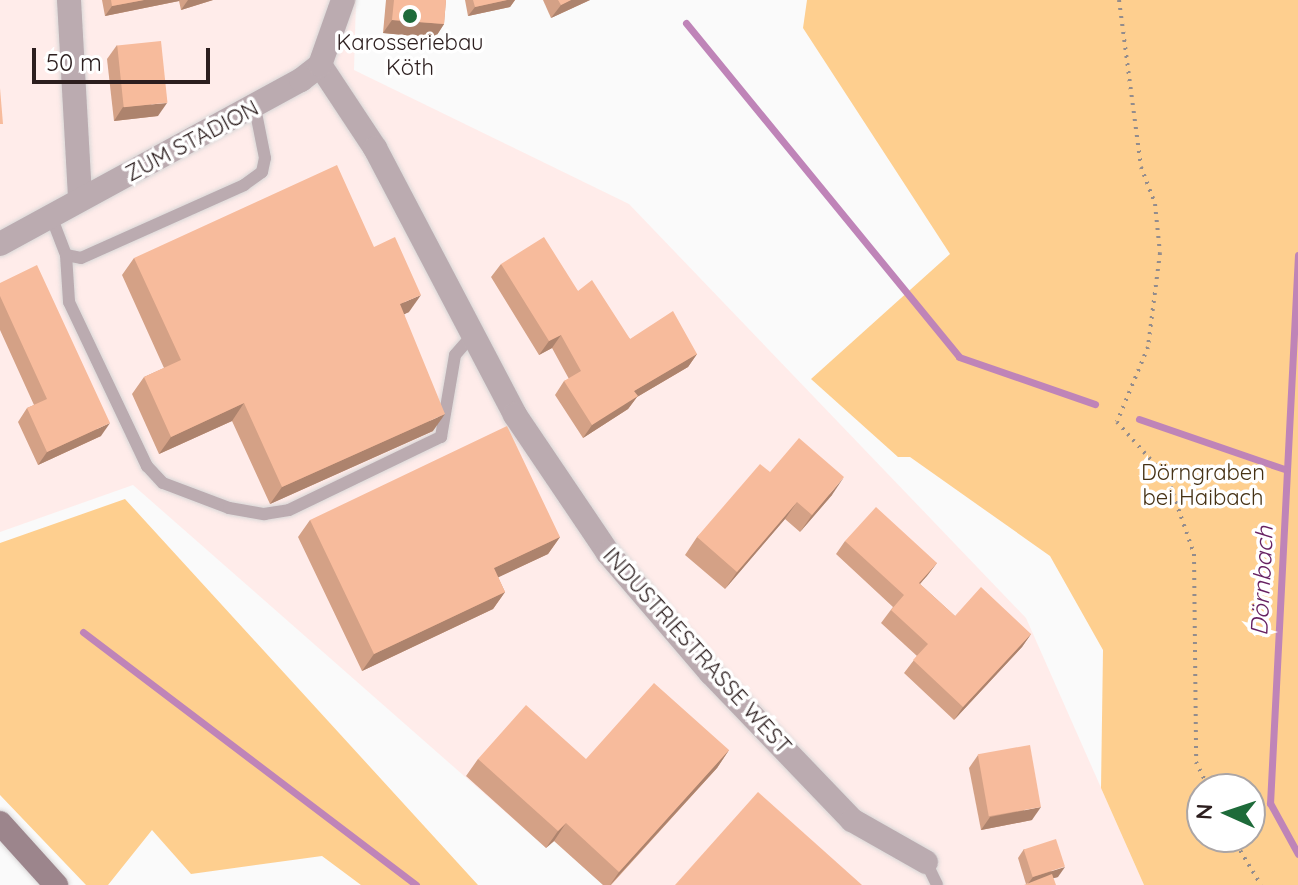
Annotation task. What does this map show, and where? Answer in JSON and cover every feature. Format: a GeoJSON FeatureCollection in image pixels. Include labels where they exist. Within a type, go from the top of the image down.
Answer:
{"type":"FeatureCollection","features":[{"type":"Feature","properties":{"kind":"main road"},"geometry":{"type":"LineString","coordinates":[[0,823],[56,885]]}},
{"type":"Feature","properties":{"kind":"street"},"geometry":{"type":"LineString","coordinates":[[69,0],[80,199]]}},
{"type":"Feature","properties":{"kind":"street"},"geometry":{"type":"LineString","coordinates":[[320,65],[343,0]]}},
{"type":"Feature","properties":{"kind":"street","name":"ZUM STADION"},"geometry":{"type":"LineString","coordinates":[[0,244],[255,108],[320,65]]}},
{"type":"Feature","properties":{"kind":"street","name":"INDUSTRIESTRASSE WEST"},"geometry":{"type":"LineString","coordinates":[[320,65],[375,148],[515,415],[608,553],[670,625],[852,820],[926,862]]}},
{"type":"Feature","properties":{"kind":"lane"},"geometry":{"type":"LineString","coordinates":[[66,255],[97,253],[262,172],[265,158],[255,108]]}},
{"type":"Feature","properties":{"kind":"lane"},"geometry":{"type":"LineString","coordinates":[[51,216],[66,255],[69,302],[147,466],[163,483],[195,498],[252,512],[289,510],[441,437],[455,355],[473,334]]}},
{"type":"Feature","properties":{"kind":"lane"},"geometry":{"type":"LineString","coordinates":[[926,862],[937,885]]}},
{"type":"Feature","properties":{"kind":"path"},"geometry":{"type":"LineString","coordinates":[[1119,0],[1141,167],[1155,204],[1160,253],[1148,347],[1117,422],[1168,479],[1194,554],[1196,762],[1201,773]]}},
{"type":"Feature","properties":{"kind":"path"},"geometry":{"type":"LineString","coordinates":[[1242,853],[1261,885]]}},
{"type":"Feature","properties":{"kind":"shaded area"},"geometry":{"type":"Polygon","coordinates":[[[0,0],[356,0],[354,70],[629,204],[1026,618],[1144,885],[603,885],[554,841],[546,848],[133,485],[0,532],[0,0]]]}},
{"type":"Feature","properties":{"kind":"green space","name":"Dörngraben bei Haibach"},"geometry":{"type":"Polygon","coordinates":[[[807,0],[1298,0],[1298,885],[1144,885],[1101,788],[1103,650],[1050,556],[910,457],[898,457],[811,379],[950,254],[803,28],[807,0]]]}},
{"type":"Feature","properties":{"kind":"green space"},"geometry":{"type":"Polygon","coordinates":[[[125,499],[478,885],[361,885],[322,856],[191,874],[152,830],[108,885],[86,885],[0,795],[0,543],[125,499]]]}},
{"type":"Feature","properties":{"kind":"building"},"geometry":{"type":"Polygon","coordinates":[[[111,0],[144,0],[112,6],[111,0]]]}},
{"type":"Feature","properties":{"kind":"building"},"geometry":{"type":"Polygon","coordinates":[[[394,0],[446,0],[444,24],[392,20],[394,0]]]}},
{"type":"Feature","properties":{"kind":"building"},"geometry":{"type":"Polygon","coordinates":[[[473,0],[507,0],[475,7],[473,0]]]}},
{"type":"Feature","properties":{"kind":"building"},"geometry":{"type":"Polygon","coordinates":[[[161,41],[167,103],[124,107],[117,46],[161,41]]]}},
{"type":"Feature","properties":{"kind":"building"},"geometry":{"type":"Polygon","coordinates":[[[0,88],[3,124],[0,124],[0,88]]]}},
{"type":"Feature","properties":{"kind":"building"},"geometry":{"type":"Polygon","coordinates":[[[337,165],[374,247],[395,237],[421,295],[400,304],[445,414],[282,487],[244,403],[171,437],[144,377],[181,360],[134,258],[337,165]]]}},
{"type":"Feature","properties":{"kind":"building"},"geometry":{"type":"Polygon","coordinates":[[[544,237],[578,291],[592,280],[630,339],[673,311],[697,354],[634,391],[638,396],[592,425],[564,381],[581,371],[561,335],[549,341],[501,264],[544,237]]]}},
{"type":"Feature","properties":{"kind":"building"},"geometry":{"type":"Polygon","coordinates":[[[37,265],[110,423],[47,452],[27,408],[47,399],[0,296],[0,283],[37,265]]]}},
{"type":"Feature","properties":{"kind":"building"},"geometry":{"type":"Polygon","coordinates":[[[507,426],[560,537],[494,568],[505,592],[374,654],[310,520],[507,426]]]}},
{"type":"Feature","properties":{"kind":"building"},"geometry":{"type":"Polygon","coordinates":[[[799,438],[844,477],[812,515],[797,502],[737,572],[697,537],[760,464],[770,472],[799,438]]]}},
{"type":"Feature","properties":{"kind":"building"},"geometry":{"type":"Polygon","coordinates":[[[876,507],[937,563],[919,583],[955,616],[981,587],[1031,634],[963,707],[913,660],[928,644],[891,610],[904,595],[845,541],[876,507]]]}},
{"type":"Feature","properties":{"kind":"building"},"geometry":{"type":"Polygon","coordinates":[[[654,683],[729,750],[619,872],[566,823],[558,831],[478,759],[526,705],[586,759],[654,683]]]}},
{"type":"Feature","properties":{"kind":"building"},"geometry":{"type":"Polygon","coordinates":[[[1030,745],[1041,807],[989,816],[978,754],[1030,745]]]}},
{"type":"Feature","properties":{"kind":"building"},"geometry":{"type":"Polygon","coordinates":[[[758,792],[862,885],[675,885],[758,792]]]}},
{"type":"Feature","properties":{"kind":"building"},"geometry":{"type":"Polygon","coordinates":[[[1056,839],[1065,867],[1033,877],[1024,850],[1056,839]]]}},
{"type":"Feature","properties":{"kind":"building"},"geometry":{"type":"Polygon","coordinates":[[[1052,874],[1056,885],[1024,885],[1052,874]]]}},
{"type":"Feature","properties":{"kind":"waterway"},"geometry":{"type":"LineString","coordinates":[[686,23],[959,357],[1095,404]]}},
{"type":"Feature","properties":{"kind":"waterway","name":"Dörnbach"},"geometry":{"type":"LineString","coordinates":[[1298,255],[1270,803],[1298,854]]}},
{"type":"Feature","properties":{"kind":"waterway"},"geometry":{"type":"LineString","coordinates":[[1139,419],[1284,469]]}},
{"type":"Feature","properties":{"kind":"waterway"},"geometry":{"type":"LineString","coordinates":[[83,632],[416,885]]}},
{"type":"Feature","properties":{"kind":"place","name":"Karosseriebau Köth"},"geometry":{"type":"Point","coordinates":[410,16]}}]}
